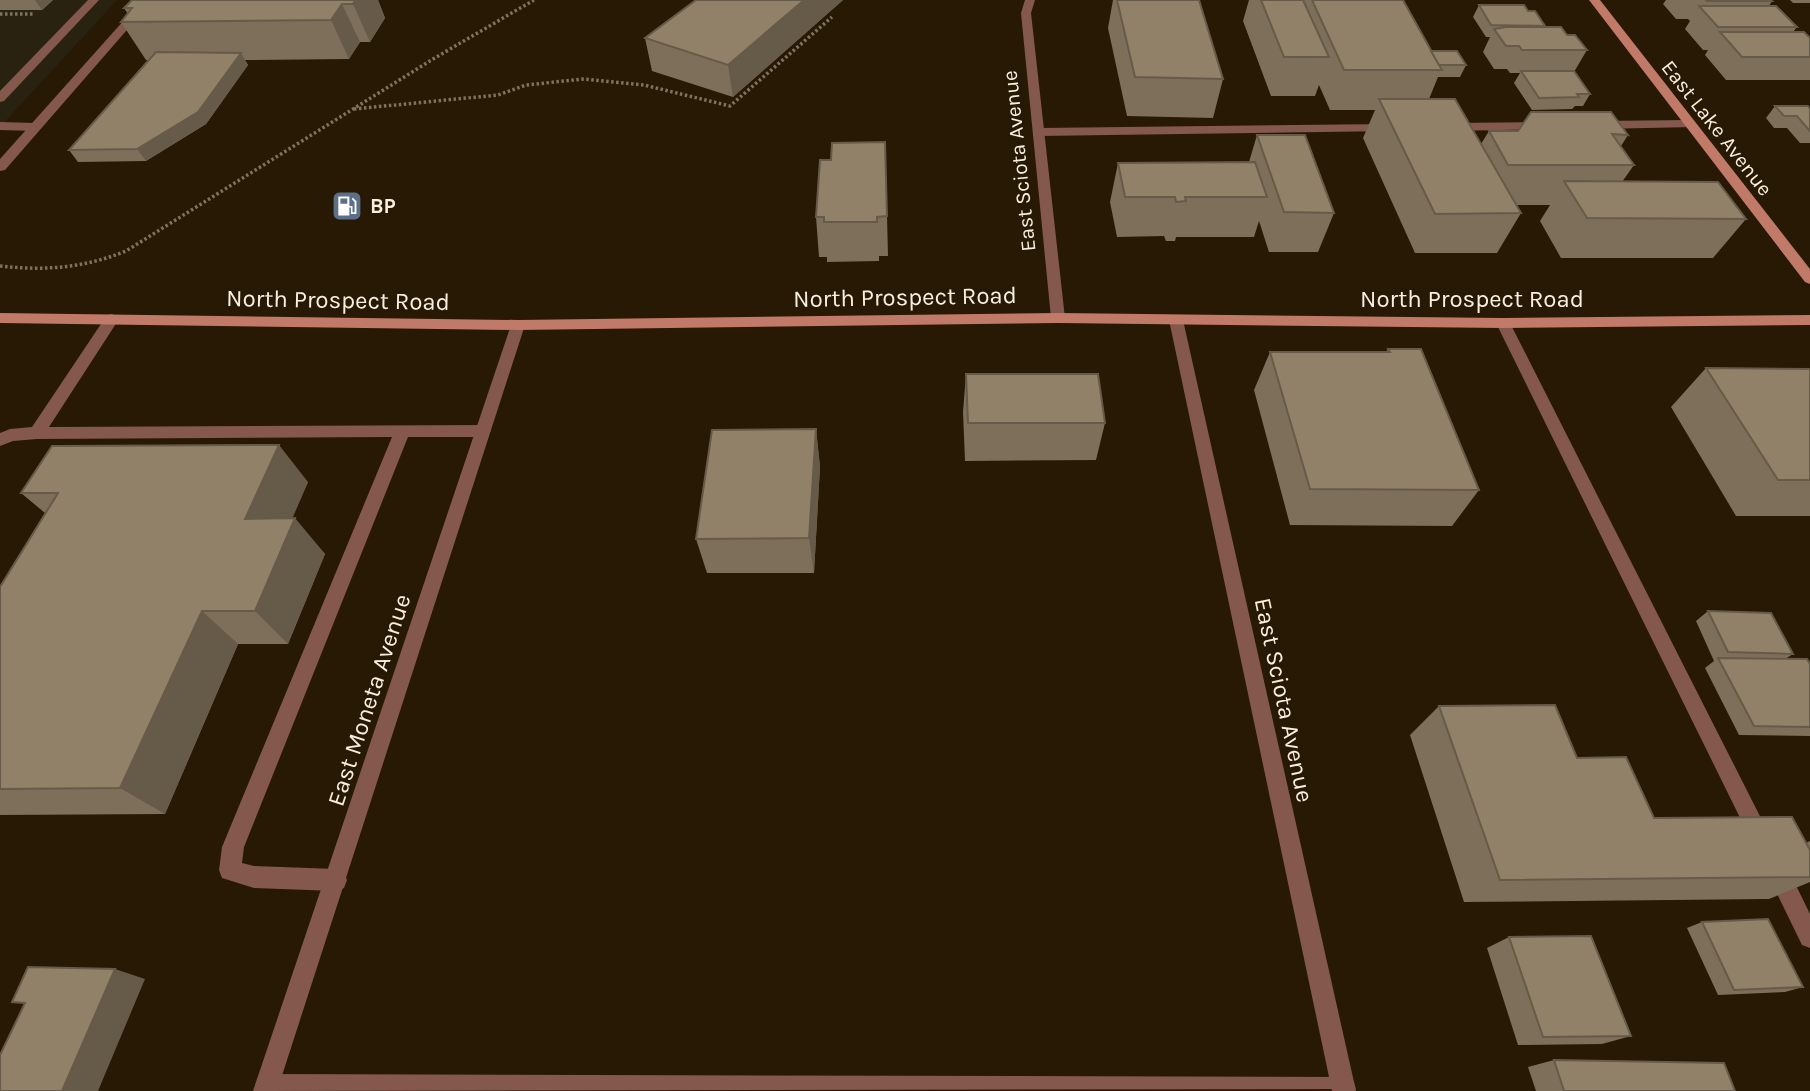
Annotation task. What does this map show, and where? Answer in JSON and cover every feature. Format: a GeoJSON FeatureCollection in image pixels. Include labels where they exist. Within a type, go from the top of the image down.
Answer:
{"type":"FeatureCollection","features":[{"type":"Feature","properties":{"kind":"main road","name":"East Lake Avenue"},"geometry":{"type":"LineString","coordinates":[[1594,0],[1810,279]]}},
{"type":"Feature","properties":{"kind":"main road","name":"North Prospect Road"},"geometry":{"type":"LineString","coordinates":[[0,318],[518,325],[1058,318],[1503,323],[1810,320]]}},
{"type":"Feature","properties":{"kind":"street"},"geometry":{"type":"LineString","coordinates":[[0,98],[94,0]]}},
{"type":"Feature","properties":{"kind":"street"},"geometry":{"type":"LineString","coordinates":[[0,167],[148,0]]}},
{"type":"Feature","properties":{"kind":"street","name":"East Sciota Avenue"},"geometry":{"type":"LineString","coordinates":[[1030,0],[1026,13],[1058,318]]}},
{"type":"Feature","properties":{"kind":"street"},"geometry":{"type":"LineString","coordinates":[[1579,125],[1690,124]]}},
{"type":"Feature","properties":{"kind":"street"},"geometry":{"type":"LineString","coordinates":[[0,126],[35,127]]}},
{"type":"Feature","properties":{"kind":"street"},"geometry":{"type":"LineString","coordinates":[[1441,127],[1551,126]]}},
{"type":"Feature","properties":{"kind":"street"},"geometry":{"type":"LineString","coordinates":[[1039,132],[1399,127]]}},
{"type":"Feature","properties":{"kind":"street"},"geometry":{"type":"LineString","coordinates":[[37,433],[111,319]]}},
{"type":"Feature","properties":{"kind":"street","name":"East Sciota Avenue"},"geometry":{"type":"LineString","coordinates":[[1176,320],[1344,1090]]}},
{"type":"Feature","properties":{"kind":"street"},"geometry":{"type":"LineString","coordinates":[[1503,323],[1810,937]]}},
{"type":"Feature","properties":{"kind":"street","name":"East Moneta Avenue"},"geometry":{"type":"LineString","coordinates":[[266,1089],[518,325]]}},
{"type":"Feature","properties":{"kind":"street"},"geometry":{"type":"LineString","coordinates":[[336,880],[254,877],[230,870],[233,847],[403,430]]}},
{"type":"Feature","properties":{"kind":"street"},"geometry":{"type":"LineString","coordinates":[[0,440],[10,435],[37,433],[483,431]]}},
{"type":"Feature","properties":{"kind":"street"},"geometry":{"type":"LineString","coordinates":[[266,1089],[1344,1090]]}},
{"type":"Feature","properties":{"kind":"path"},"geometry":{"type":"LineString","coordinates":[[0,266],[53,271],[80,268],[126,251],[534,0]]}},
{"type":"Feature","properties":{"kind":"path"},"geometry":{"type":"LineString","coordinates":[[0,14],[45,14]]}},
{"type":"Feature","properties":{"kind":"path"},"geometry":{"type":"LineString","coordinates":[[354,109],[498,95],[543,81],[590,78],[682,93],[730,106],[832,17]]}},
{"type":"Feature","properties":{"kind":"shaded area"},"geometry":{"type":"Polygon","coordinates":[[[0,0],[117,0],[0,127],[0,0]]]}},
{"type":"Feature","properties":{"kind":"building"},"geometry":{"type":"Polygon","coordinates":[[[132,0],[355,0],[353,4],[342,4],[331,20],[121,22],[132,8],[124,8],[132,0]]]}},
{"type":"Feature","properties":{"kind":"building"},"geometry":{"type":"Polygon","coordinates":[[[696,0],[804,0],[728,65],[645,38],[696,0]]]}},
{"type":"Feature","properties":{"kind":"building"},"geometry":{"type":"Polygon","coordinates":[[[1117,0],[1199,0],[1223,79],[1135,77],[1117,0]]]}},
{"type":"Feature","properties":{"kind":"building"},"geometry":{"type":"Polygon","coordinates":[[[1261,0],[1303,0],[1329,57],[1284,57],[1261,0]]]}},
{"type":"Feature","properties":{"kind":"building"},"geometry":{"type":"Polygon","coordinates":[[[1312,0],[1403,0],[1442,70],[1344,70],[1312,0]]]}},
{"type":"Feature","properties":{"kind":"building"},"geometry":{"type":"Polygon","coordinates":[[[1771,0],[1772,1],[1707,1],[1771,0]]]}},
{"type":"Feature","properties":{"kind":"building"},"geometry":{"type":"Polygon","coordinates":[[[1479,5],[1524,5],[1528,11],[1535,11],[1545,26],[1491,25],[1479,5]]]}},
{"type":"Feature","properties":{"kind":"building"},"geometry":{"type":"Polygon","coordinates":[[[1699,6],[1776,6],[1797,27],[1718,27],[1699,6]]]}},
{"type":"Feature","properties":{"kind":"building"},"geometry":{"type":"Polygon","coordinates":[[[1561,27],[1567,35],[1575,35],[1587,50],[1522,50],[1519,46],[1506,46],[1494,29],[1561,27]]]}},
{"type":"Feature","properties":{"kind":"building"},"geometry":{"type":"Polygon","coordinates":[[[1720,32],[1804,32],[1810,38],[1810,57],[1742,57],[1720,32]]]}},
{"type":"Feature","properties":{"kind":"building"},"geometry":{"type":"Polygon","coordinates":[[[1431,51],[1457,51],[1466,65],[1439,65],[1431,51]]]}},
{"type":"Feature","properties":{"kind":"building"},"geometry":{"type":"Polygon","coordinates":[[[156,52],[241,53],[198,112],[137,149],[69,150],[156,52]]]}},
{"type":"Feature","properties":{"kind":"building"},"geometry":{"type":"Polygon","coordinates":[[[1521,71],[1574,71],[1590,94],[1577,94],[1579,97],[1539,98],[1521,71]]]}},
{"type":"Feature","properties":{"kind":"building"},"geometry":{"type":"Polygon","coordinates":[[[1379,99],[1455,99],[1521,213],[1435,214],[1379,99]]]}},
{"type":"Feature","properties":{"kind":"building"},"geometry":{"type":"Polygon","coordinates":[[[1775,106],[1808,106],[1810,131],[1797,116],[1784,116],[1775,106]]]}},
{"type":"Feature","properties":{"kind":"building"},"geometry":{"type":"Polygon","coordinates":[[[1531,112],[1611,112],[1628,135],[1612,134],[1634,165],[1508,165],[1489,131],[1518,131],[1531,112]]]}},
{"type":"Feature","properties":{"kind":"building"},"geometry":{"type":"Polygon","coordinates":[[[1257,135],[1305,135],[1334,213],[1284,212],[1257,135]]]}},
{"type":"Feature","properties":{"kind":"building"},"geometry":{"type":"Polygon","coordinates":[[[885,142],[887,216],[877,217],[877,222],[824,222],[824,217],[816,217],[820,160],[831,160],[832,143],[885,142]]]}},
{"type":"Feature","properties":{"kind":"building"},"geometry":{"type":"Polygon","coordinates":[[[1255,162],[1267,197],[1185,197],[1186,201],[1176,202],[1175,197],[1125,197],[1118,163],[1255,162]]]}},
{"type":"Feature","properties":{"kind":"building"},"geometry":{"type":"Polygon","coordinates":[[[1564,181],[1718,182],[1746,219],[1587,218],[1564,181]]]}},
{"type":"Feature","properties":{"kind":"building"},"geometry":{"type":"Polygon","coordinates":[[[1388,349],[1421,349],[1479,490],[1310,489],[1270,352],[1390,352],[1388,349]]]}},
{"type":"Feature","properties":{"kind":"building"},"geometry":{"type":"Polygon","coordinates":[[[1706,368],[1810,369],[1810,480],[1778,480],[1706,368]]]}},
{"type":"Feature","properties":{"kind":"building"},"geometry":{"type":"Polygon","coordinates":[[[966,374],[1098,374],[1105,423],[968,423],[966,374]]]}},
{"type":"Feature","properties":{"kind":"building"},"geometry":{"type":"Polygon","coordinates":[[[816,429],[809,538],[696,539],[712,430],[816,429]]]}},
{"type":"Feature","properties":{"kind":"building"},"geometry":{"type":"Polygon","coordinates":[[[279,445],[245,519],[295,518],[255,611],[202,611],[120,788],[0,789],[0,587],[58,493],[21,493],[52,446],[279,445]]]}},
{"type":"Feature","properties":{"kind":"building"},"geometry":{"type":"Polygon","coordinates":[[[1708,611],[1771,613],[1793,654],[1728,652],[1708,611]]]}},
{"type":"Feature","properties":{"kind":"building"},"geometry":{"type":"Polygon","coordinates":[[[1718,658],[1807,659],[1810,664],[1810,727],[1754,726],[1718,658]]]}},
{"type":"Feature","properties":{"kind":"building"},"geometry":{"type":"Polygon","coordinates":[[[1555,705],[1577,758],[1626,757],[1654,818],[1792,817],[1810,850],[1810,877],[1500,880],[1439,706],[1555,705]]]}},
{"type":"Feature","properties":{"kind":"building"},"geometry":{"type":"Polygon","coordinates":[[[1768,919],[1803,987],[1734,990],[1702,922],[1768,919]]]}},
{"type":"Feature","properties":{"kind":"building"},"geometry":{"type":"Polygon","coordinates":[[[1591,936],[1631,1036],[1543,1037],[1509,937],[1591,936]]]}},
{"type":"Feature","properties":{"kind":"building"},"geometry":{"type":"Polygon","coordinates":[[[28,967],[115,969],[62,1091],[0,1091],[0,1055],[25,1003],[12,1002],[28,967]]]}},
{"type":"Feature","properties":{"kind":"building"},"geometry":{"type":"Polygon","coordinates":[[[1554,1060],[1724,1063],[1735,1091],[1564,1091],[1554,1060]]]}},
{"type":"Feature","properties":{"kind":"place","name":"BP"},"geometry":{"type":"Point","coordinates":[347,206]}}]}
